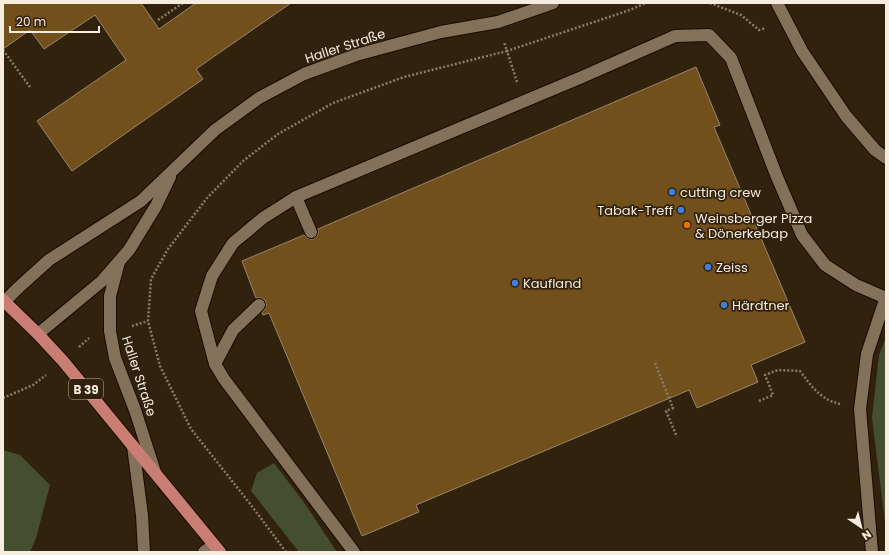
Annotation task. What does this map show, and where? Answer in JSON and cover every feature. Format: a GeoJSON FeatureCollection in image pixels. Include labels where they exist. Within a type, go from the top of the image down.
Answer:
{"type":"FeatureCollection","features":[{"type":"Feature","properties":{"kind":"main road","name":"B 39"},"geometry":{"type":"LineString","coordinates":[[4,301],[64,361],[156,474],[213,550]]}},
{"type":"Feature","properties":{"kind":"street","name":"Haller Straße"},"geometry":{"type":"LineString","coordinates":[[4,301],[49,260],[141,201],[215,130],[259,98],[304,74],[356,55],[441,32],[498,22],[553,3]]}},
{"type":"Feature","properties":{"kind":"street"},"geometry":{"type":"LineString","coordinates":[[777,3],[802,51],[846,116],[875,150],[886,158]]}},
{"type":"Feature","properties":{"kind":"street"},"geometry":{"type":"LineString","coordinates":[[354,552],[224,379],[215,364],[201,311],[212,276],[233,243],[263,218],[296,197],[675,36],[709,35],[731,58],[777,176],[802,235],[825,265],[856,285],[886,298],[867,354],[860,409],[872,552]]}},
{"type":"Feature","properties":{"kind":"street","name":"Haller Straße"},"geometry":{"type":"LineString","coordinates":[[38,334],[102,281],[129,250],[156,206],[173,170]]}},
{"type":"Feature","properties":{"kind":"street"},"geometry":{"type":"LineString","coordinates":[[296,197],[311,232]]}},
{"type":"Feature","properties":{"kind":"street","name":"Haller Straße"},"geometry":{"type":"LineString","coordinates":[[119,262],[110,296],[110,331],[115,358],[135,410],[156,474]]}},
{"type":"Feature","properties":{"kind":"street"},"geometry":{"type":"LineString","coordinates":[[215,364],[233,330],[259,305]]}},
{"type":"Feature","properties":{"kind":"street"},"geometry":{"type":"LineString","coordinates":[[133,446],[142,515],[144,552]]}},
{"type":"Feature","properties":{"kind":"path"},"geometry":{"type":"LineString","coordinates":[[158,20],[183,3]]}},
{"type":"Feature","properties":{"kind":"path"},"geometry":{"type":"LineString","coordinates":[[286,552],[191,429],[160,366],[148,321],[151,279],[168,249],[208,198],[243,161],[278,134],[334,102],[404,77],[507,51],[627,11],[646,3]]}},
{"type":"Feature","properties":{"kind":"path"},"geometry":{"type":"LineString","coordinates":[[710,3],[740,15],[759,30],[786,22]]}},
{"type":"Feature","properties":{"kind":"path"},"geometry":{"type":"LineString","coordinates":[[498,22],[524,101]]}},
{"type":"Feature","properties":{"kind":"path"},"geometry":{"type":"LineString","coordinates":[[3,50],[30,87]]}},
{"type":"Feature","properties":{"kind":"path"},"geometry":{"type":"LineString","coordinates":[[655,363],[673,408],[666,411],[677,437]]}},
{"type":"Feature","properties":{"kind":"path"},"geometry":{"type":"LineString","coordinates":[[759,401],[773,395],[765,375],[778,370],[800,372],[816,391],[832,402],[860,409]]}},
{"type":"Feature","properties":{"kind":"green space"},"geometry":{"type":"Polygon","coordinates":[[[886,337],[886,530],[872,418],[879,355],[886,337]]]}},
{"type":"Feature","properties":{"kind":"green space"},"geometry":{"type":"Polygon","coordinates":[[[3,450],[20,455],[50,485],[36,538],[30,552],[3,552],[3,450]]]}},
{"type":"Feature","properties":{"kind":"green space"},"geometry":{"type":"Polygon","coordinates":[[[274,463],[303,501],[337,552],[299,552],[251,491],[257,473],[274,463]]]}},
{"type":"Feature","properties":{"kind":"building"},"geometry":{"type":"Polygon","coordinates":[[[3,3],[141,3],[159,29],[196,3],[291,3],[196,69],[203,79],[72,171],[37,121],[126,60],[95,15],[44,49],[30,30],[3,49],[3,3]]]}},
{"type":"Feature","properties":{"kind":"building","name":"Kaufland"},"geometry":{"type":"Polygon","coordinates":[[[696,67],[720,125],[714,127],[805,342],[751,365],[758,382],[697,408],[689,390],[416,505],[419,512],[362,536],[269,313],[263,315],[262,313],[266,307],[265,300],[256,298],[242,261],[304,235],[307,238],[314,239],[317,236],[318,229],[696,67]]]}},
{"type":"Feature","properties":{"kind":"place","name":"cutting crew"},"geometry":{"type":"Point","coordinates":[672,192]}},
{"type":"Feature","properties":{"kind":"place","name":"Tabak-Treff"},"geometry":{"type":"Point","coordinates":[681,210]}},
{"type":"Feature","properties":{"kind":"place","name":"Weinsberger Pizza & Dönerkebap"},"geometry":{"type":"Point","coordinates":[687,225]}},
{"type":"Feature","properties":{"kind":"place","name":"Zeiss"},"geometry":{"type":"Point","coordinates":[708,267]}},
{"type":"Feature","properties":{"kind":"place","name":"Kaufland"},"geometry":{"type":"Point","coordinates":[515,283]}},
{"type":"Feature","properties":{"kind":"place","name":"Härdtner"},"geometry":{"type":"Point","coordinates":[724,305]}}]}
